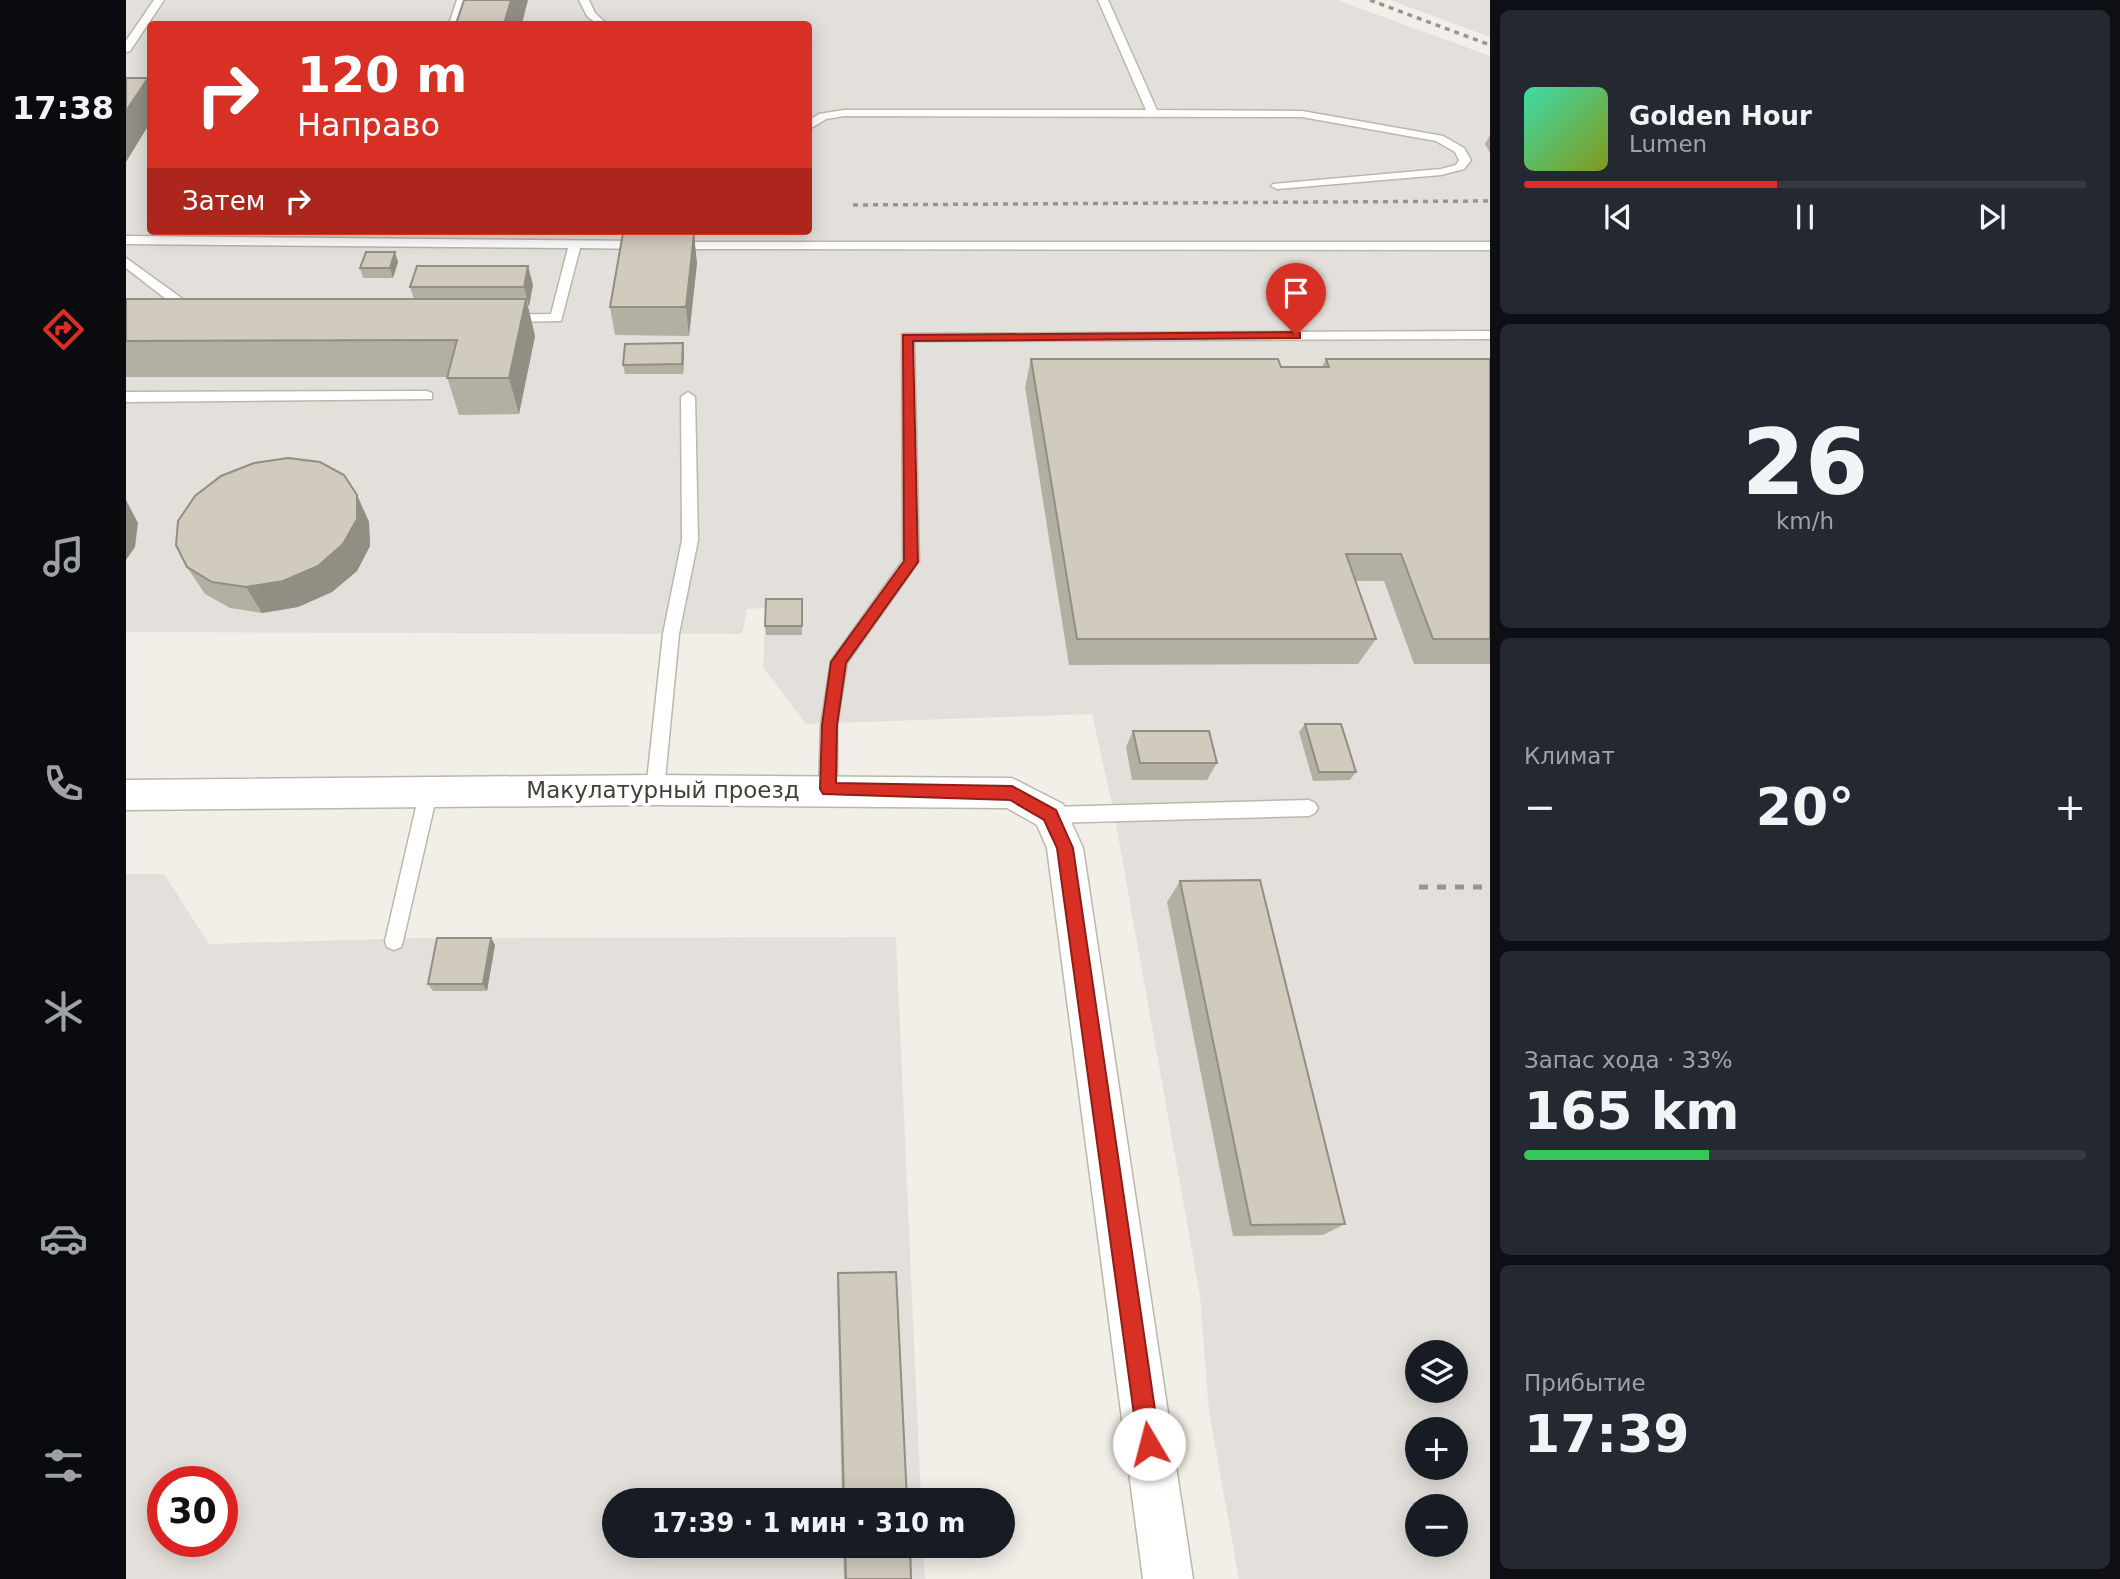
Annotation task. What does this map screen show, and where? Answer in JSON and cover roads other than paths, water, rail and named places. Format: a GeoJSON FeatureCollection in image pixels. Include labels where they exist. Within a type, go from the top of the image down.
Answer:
{"type":"FeatureCollection","features":[{"type":"Feature","properties":{"kind":"street","name":"Макулатурный проезд"},"geometry":{"type":"LineString","coordinates":[[126,795],[429,790],[828,789],[1012,793],[1050,815]]}},
{"type":"Feature","properties":{"kind":"street"},"geometry":{"type":"LineString","coordinates":[[1050,815],[1065,848],[1168,1579]]}},
{"type":"Feature","properties":{"kind":"lane"},"geometry":{"type":"LineString","coordinates":[[126,49],[159,0]]}},
{"type":"Feature","properties":{"kind":"lane"},"geometry":{"type":"LineString","coordinates":[[455,21],[462,0]]}},
{"type":"Feature","properties":{"kind":"lane"},"geometry":{"type":"LineString","coordinates":[[584,0],[591,14],[599,21]]}},
{"type":"Feature","properties":{"kind":"lane"},"geometry":{"type":"LineString","coordinates":[[1103,0],[1153,113]]}},
{"type":"Feature","properties":{"kind":"lane"},"geometry":{"type":"LineString","coordinates":[[812,124],[823,117],[844,113],[1302,114],[1439,138],[1460,150],[1465,160],[1460,167],[1441,172],[1277,186]]}},
{"type":"Feature","properties":{"kind":"lane"},"geometry":{"type":"LineString","coordinates":[[757,247],[762,235]]}},
{"type":"Feature","properties":{"kind":"lane"},"geometry":{"type":"LineString","coordinates":[[126,240],[382,236],[494,237],[575,244],[757,247],[1490,246]]}},
{"type":"Feature","properties":{"kind":"lane"},"geometry":{"type":"LineString","coordinates":[[487,318],[556,318],[575,244]]}},
{"type":"Feature","properties":{"kind":"lane"},"geometry":{"type":"LineString","coordinates":[[126,262],[197,316],[206,317]]}},
{"type":"Feature","properties":{"kind":"lane"},"geometry":{"type":"LineString","coordinates":[[828,789],[829,725],[839,662],[911,562],[907,337],[1490,335]]}},
{"type":"Feature","properties":{"kind":"lane"},"geometry":{"type":"LineString","coordinates":[[126,397],[427,396]]}},
{"type":"Feature","properties":{"kind":"lane"},"geometry":{"type":"LineString","coordinates":[[655,790],[671,634],[690,540],[688,397]]}},
{"type":"Feature","properties":{"kind":"lane"},"geometry":{"type":"LineString","coordinates":[[394,941],[429,790]]}},
{"type":"Feature","properties":{"kind":"lane"},"geometry":{"type":"LineString","coordinates":[[1050,815],[1309,808]]}},
{"type":"Feature","properties":{"kind":"railway"},"geometry":{"type":"LineString","coordinates":[[1370,0],[1490,45]]}},
{"type":"Feature","properties":{"kind":"railway"},"geometry":{"type":"LineString","coordinates":[[853,205],[1490,201]]}},
{"type":"Feature","properties":{"kind":"railway"},"geometry":{"type":"LineString","coordinates":[[1419,887],[1490,887]]}}]}
